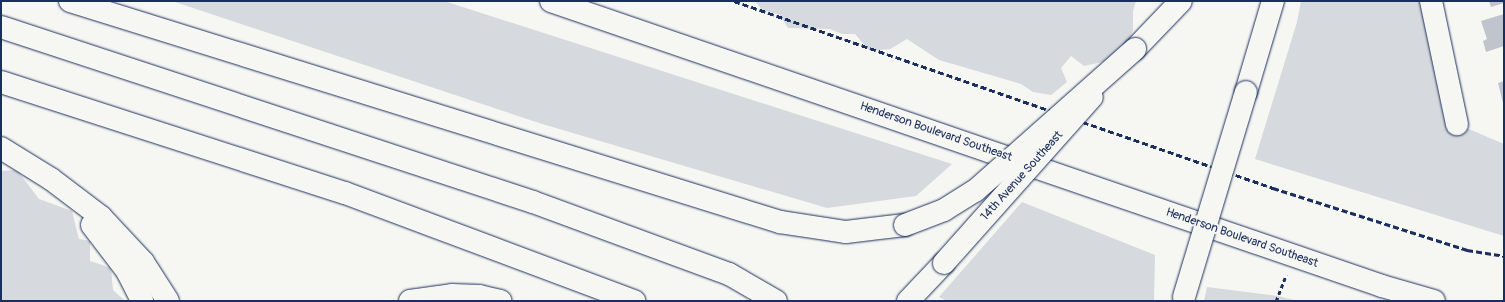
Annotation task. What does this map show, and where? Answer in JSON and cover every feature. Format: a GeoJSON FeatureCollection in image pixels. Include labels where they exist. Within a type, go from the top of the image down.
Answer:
{"type":"FeatureCollection","features":[{"type":"Feature","properties":{"kind":"main road"},"geometry":{"type":"LineString","coordinates":[[70,1],[780,222],[846,232],[905,225],[944,210],[975,191],[1135,48],[1181,1]]}},
{"type":"Feature","properties":{"kind":"main road","name":"Henderson Boulevard Southeast"},"geometry":{"type":"LineString","coordinates":[[551,1],[1293,256],[1434,301]]}},
{"type":"Feature","properties":{"kind":"main road"},"geometry":{"type":"LineString","coordinates":[[1184,299],[1273,1]]}},
{"type":"Feature","properties":{"kind":"main road"},"geometry":{"type":"LineString","coordinates":[[1432,1],[1457,124]]}},
{"type":"Feature","properties":{"kind":"main road"},"geometry":{"type":"LineString","coordinates":[[1,27],[533,202],[728,274],[776,301]]}},
{"type":"Feature","properties":{"kind":"main road","name":"14th Avenue Southeast"},"geometry":{"type":"LineString","coordinates":[[909,300],[944,263],[1135,48]]}},
{"type":"Feature","properties":{"kind":"main road"},"geometry":{"type":"LineString","coordinates":[[1,82],[345,193],[634,301]]}},
{"type":"Feature","properties":{"kind":"main road"},"geometry":{"type":"LineString","coordinates":[[1,148],[51,179],[101,217],[123,238],[168,301]]}},
{"type":"Feature","properties":{"kind":"main road"},"geometry":{"type":"LineString","coordinates":[[51,179],[111,248],[127,271],[142,301]]}},
{"type":"Feature","properties":{"kind":"main road"},"geometry":{"type":"LineString","coordinates":[[410,301],[452,295],[480,296],[500,301]]}},
{"type":"Feature","properties":{"kind":"path"},"geometry":{"type":"LineString","coordinates":[[1276,301],[1293,256]]}},
{"type":"Feature","properties":{"kind":"shaded area"},"geometry":{"type":"Polygon","coordinates":[[[172,1],[444,1],[952,164],[916,196],[827,208],[539,123],[172,1]]]}},
{"type":"Feature","properties":{"kind":"shaded area"},"geometry":{"type":"Polygon","coordinates":[[[755,1],[1136,1],[1133,11],[1133,30],[1126,48],[1107,61],[1084,66],[1071,56],[1061,68],[1067,82],[1051,95],[1033,92],[1021,84],[939,60],[907,39],[890,49],[870,51],[855,34],[842,34],[830,29],[788,28],[780,15],[762,10],[755,1]]]}},
{"type":"Feature","properties":{"kind":"shaded area"},"geometry":{"type":"Polygon","coordinates":[[[1301,1],[1431,1],[1457,124],[1504,144],[1504,236],[1255,159],[1297,22],[1301,1]]]}},
{"type":"Feature","properties":{"kind":"shaded area"},"geometry":{"type":"Polygon","coordinates":[[[17,170],[39,199],[72,211],[79,239],[90,241],[90,261],[111,268],[113,290],[125,301],[1,301],[1,171],[17,170]]]}},
{"type":"Feature","properties":{"kind":"shaded area"},"geometry":{"type":"Polygon","coordinates":[[[1022,202],[1155,255],[1154,301],[947,301],[939,297],[1022,202]]]}},
{"type":"Feature","properties":{"kind":"shaded area"},"geometry":{"type":"Polygon","coordinates":[[[1207,287],[1278,296],[1298,301],[1204,301],[1207,287]]]}},
{"type":"Feature","properties":{"kind":"building"},"geometry":{"type":"Polygon","coordinates":[[[1489,1],[1504,1],[1504,3],[1491,7],[1489,1]]]}},
{"type":"Feature","properties":{"kind":"building"},"geometry":{"type":"Polygon","coordinates":[[[1504,14],[1504,46],[1486,52],[1483,41],[1487,39],[1481,21],[1504,14]]]}},
{"type":"Feature","properties":{"kind":"building"},"geometry":{"type":"Polygon","coordinates":[[[1504,81],[1504,103],[1503,103],[1498,83],[1504,81]]]}},
{"type":"Feature","properties":{"kind":"railway"},"geometry":{"type":"LineString","coordinates":[[734,1],[1273,188],[1467,250],[1504,256]]}}]}
